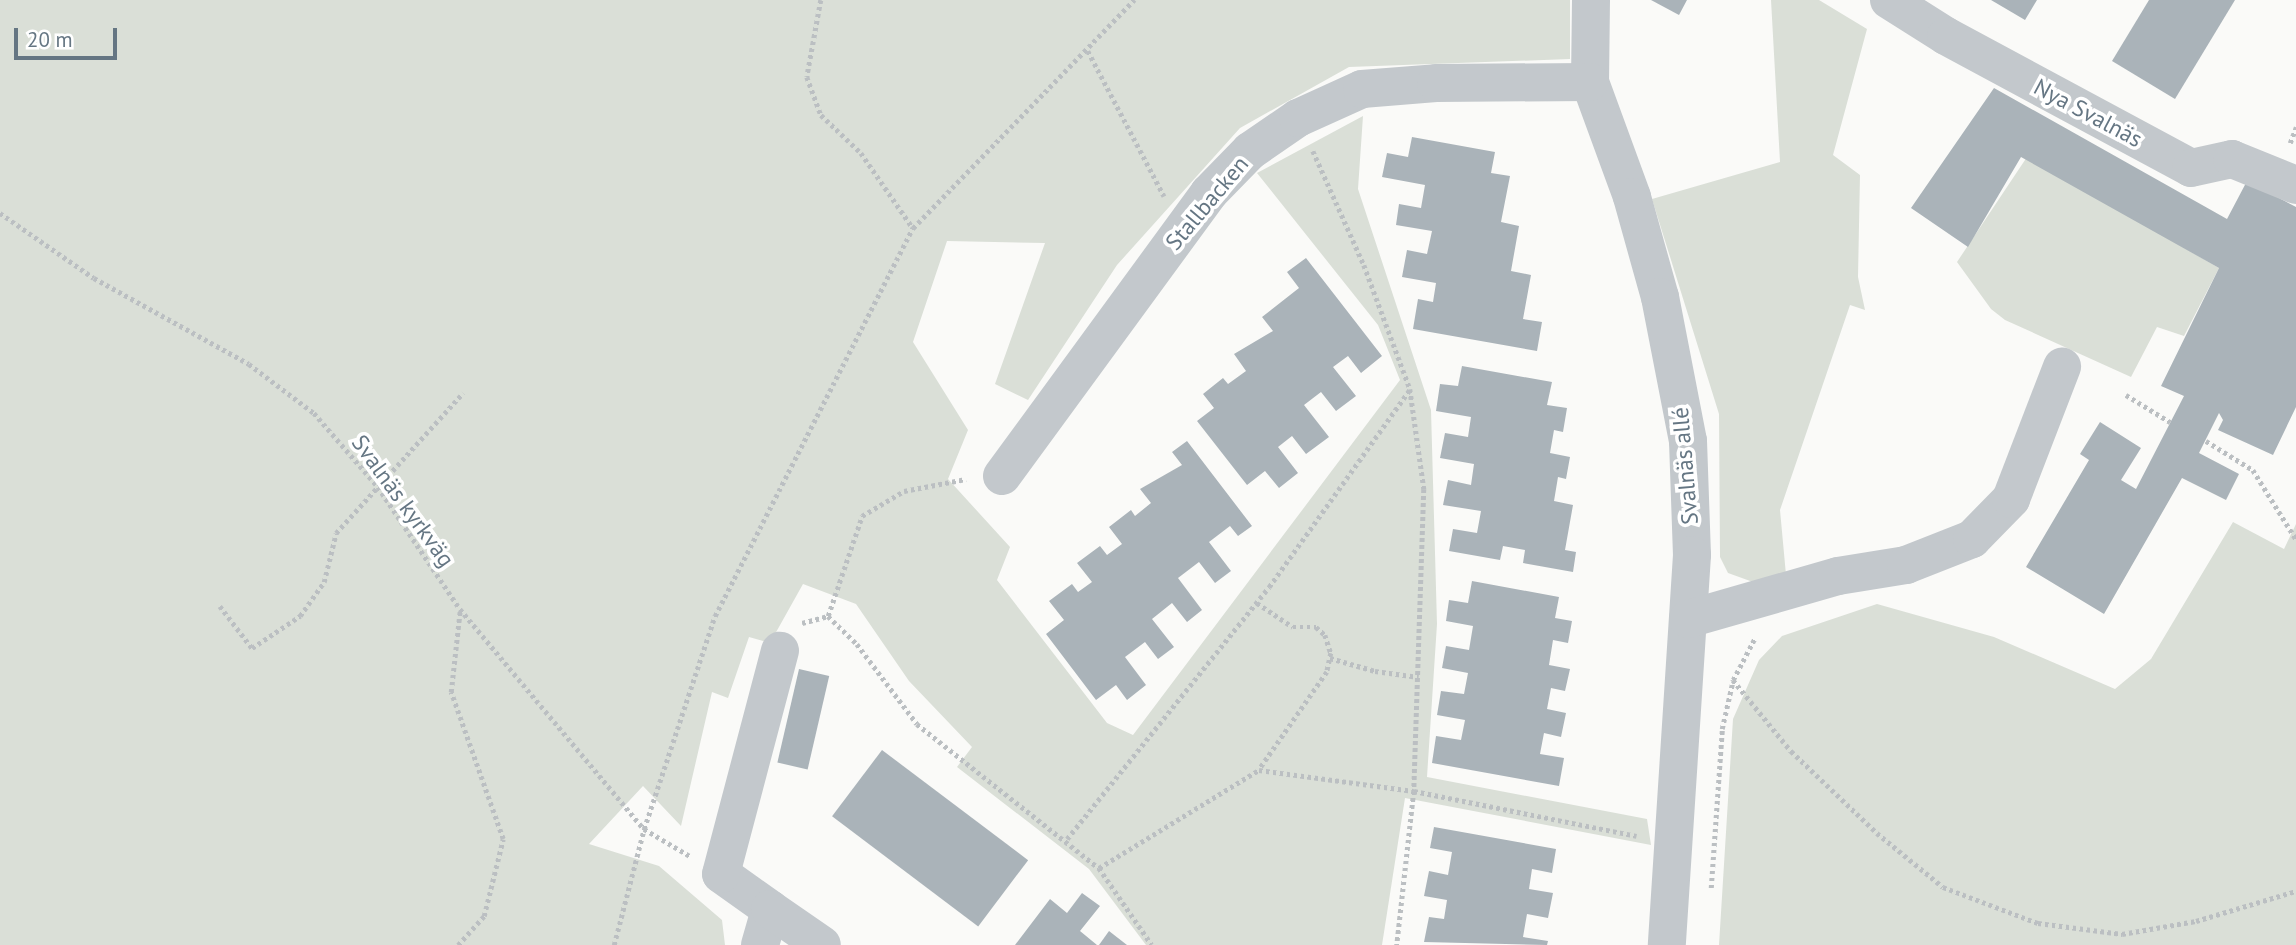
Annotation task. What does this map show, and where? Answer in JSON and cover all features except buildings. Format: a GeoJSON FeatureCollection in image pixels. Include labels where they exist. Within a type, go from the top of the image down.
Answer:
{"type":"FeatureCollection","features":[{"type":"Feature","properties":{"kind":"street","name":"Svalnäs allé"},"geometry":{"type":"LineString","coordinates":[[1591,0],[1590,82],[1632,197],[1660,297],[1688,441],[1692,555],[1676,844],[1667,945]]}},
{"type":"Feature","properties":{"kind":"street","name":"Nya Svalnäs"},"geometry":{"type":"LineString","coordinates":[[1889,0],[1946,36],[2191,168],[2232,159],[2296,185]]}},
{"type":"Feature","properties":{"kind":"street","name":"Stallbacken"},"geometry":{"type":"LineString","coordinates":[[1002,476],[1183,229],[1250,151],[1298,118],[1362,89],[1436,83],[1590,82]]}},
{"type":"Feature","properties":{"kind":"street"},"geometry":{"type":"LineString","coordinates":[[1688,619],[1838,576],[1906,565],[1972,539],[2011,499],[2063,368]]}},
{"type":"Feature","properties":{"kind":"street"},"geometry":{"type":"LineString","coordinates":[[780,651],[721,874],[765,927],[822,945]]}},
{"type":"Feature","properties":{"kind":"path"},"geometry":{"type":"LineString","coordinates":[[821,0],[807,77],[821,115],[861,153],[913,228]]}},
{"type":"Feature","properties":{"kind":"path"},"geometry":{"type":"LineString","coordinates":[[614,945],[643,829],[715,616],[913,228],[1088,51],[1134,0]]}},
{"type":"Feature","properties":{"kind":"path"},"geometry":{"type":"LineString","coordinates":[[1088,51],[1183,229]]}},
{"type":"Feature","properties":{"kind":"path"},"geometry":{"type":"LineString","coordinates":[[1298,118],[1364,265],[1410,389],[1423,489],[1414,792],[1397,945]]}},
{"type":"Feature","properties":{"kind":"path","name":"Svalnäs kyrkväg"},"geometry":{"type":"LineString","coordinates":[[0,213],[94,278],[249,364],[314,413],[378,487],[460,609],[643,829],[721,874]]}},
{"type":"Feature","properties":{"kind":"path"},"geometry":{"type":"LineString","coordinates":[[1067,839],[1257,603],[1410,389]]}},
{"type":"Feature","properties":{"kind":"path"},"geometry":{"type":"LineString","coordinates":[[220,606],[252,648],[300,616],[324,582],[335,533],[463,393]]}},
{"type":"Feature","properties":{"kind":"path"},"geometry":{"type":"LineString","coordinates":[[2126,395],[2170,422]]}},
{"type":"Feature","properties":{"kind":"path"},"geometry":{"type":"LineString","coordinates":[[2206,441],[2253,470],[2296,540]]}},
{"type":"Feature","properties":{"kind":"path"},"geometry":{"type":"LineString","coordinates":[[828,616],[862,516],[904,491],[930,483],[1002,476]]}},
{"type":"Feature","properties":{"kind":"path"},"geometry":{"type":"LineString","coordinates":[[1098,867],[1259,770],[1327,672],[1331,658],[1330,644],[1316,627],[1293,627],[1257,603]]}},
{"type":"Feature","properties":{"kind":"path"},"geometry":{"type":"LineString","coordinates":[[458,945],[484,916],[503,839],[451,692],[460,609]]}},
{"type":"Feature","properties":{"kind":"path"},"geometry":{"type":"LineString","coordinates":[[780,651],[799,624],[828,616]]}},
{"type":"Feature","properties":{"kind":"path"},"geometry":{"type":"LineString","coordinates":[[828,616],[857,644],[917,724],[1067,839],[1098,867],[1152,945]]}},
{"type":"Feature","properties":{"kind":"path"},"geometry":{"type":"LineString","coordinates":[[1710,891],[1722,729],[1733,680],[1757,634]]}},
{"type":"Feature","properties":{"kind":"path"},"geometry":{"type":"LineString","coordinates":[[1331,658],[1375,671],[1419,677]]}},
{"type":"Feature","properties":{"kind":"path"},"geometry":{"type":"LineString","coordinates":[[1733,680],[1791,751],[1877,833],[1943,887],[2038,923],[2122,934],[2196,921],[2296,891]]}},
{"type":"Feature","properties":{"kind":"path"},"geometry":{"type":"LineString","coordinates":[[1259,770],[1414,792],[1676,844]]}},
{"type":"Feature","properties":{"kind":"shaded area"},"geometry":{"type":"Polygon","coordinates":[[[0,0],[1570,0],[1570,59],[1349,67],[1240,128],[1117,265],[1028,400],[995,384],[1045,243],[947,241],[913,342],[968,430],[948,479],[1010,547],[997,580],[1107,723],[1133,735],[1400,380],[1378,325],[1257,173],[1363,116],[1358,189],[1431,410],[1437,624],[1427,777],[1647,819],[1651,845],[1405,798],[1382,945],[1146,945],[1089,869],[957,767],[972,747],[909,681],[856,604],[803,584],[770,643],[749,637],[728,698],[712,692],[681,826],[643,786],[589,844],[659,866],[722,920],[725,945],[0,945],[0,0]]]}},
{"type":"Feature","properties":{"kind":"shaded area"},"geometry":{"type":"Polygon","coordinates":[[[1771,0],[1819,0],[1867,29],[1833,155],[1860,175],[1858,277],[1865,310],[1850,305],[1780,510],[1786,575],[1753,582],[1728,573],[1720,557],[1719,414],[1652,199],[1780,162],[1771,0]]]}},
{"type":"Feature","properties":{"kind":"shaded area"},"geometry":{"type":"Polygon","coordinates":[[[2027,157],[2219,268],[2184,336],[2157,327],[2131,377],[2005,320],[1991,309],[1957,262],[2027,157]]]}},
{"type":"Feature","properties":{"kind":"shaded area"},"geometry":{"type":"Polygon","coordinates":[[[2233,522],[2284,549],[2296,524],[2296,945],[1719,945],[1733,719],[1759,660],[1782,636],[1877,604],[1994,637],[2115,689],[2151,659],[2233,522]]]}}]}
